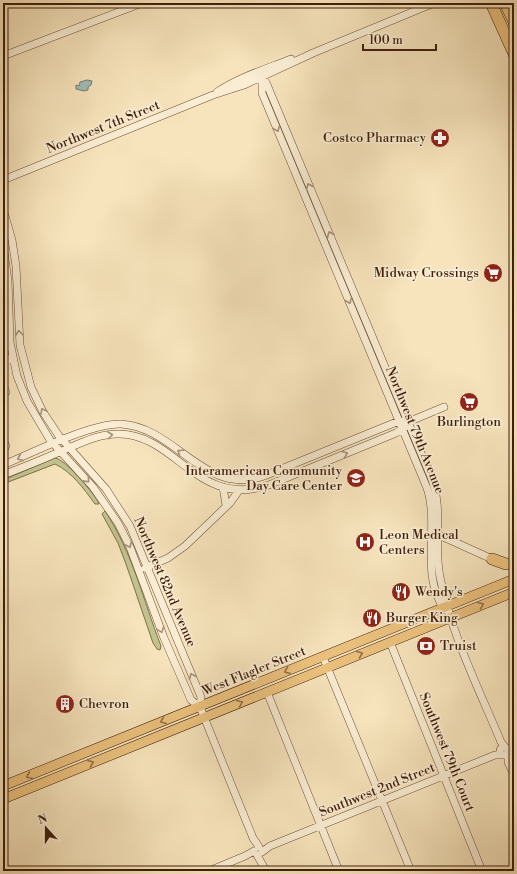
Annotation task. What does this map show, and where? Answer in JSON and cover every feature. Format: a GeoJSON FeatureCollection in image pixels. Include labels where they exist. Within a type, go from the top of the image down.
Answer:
{"type":"FeatureCollection","features":[{"type":"Feature","properties":{"kind":"highway"},"geometry":{"type":"LineString","coordinates":[[491,3],[514,54]]}},
{"type":"Feature","properties":{"kind":"highway"},"geometry":{"type":"LineString","coordinates":[[505,3],[514,22]]}},
{"type":"Feature","properties":{"kind":"highway"},"geometry":{"type":"LineString","coordinates":[[492,559],[514,564]]}},
{"type":"Feature","properties":{"kind":"main road","name":"West Flagler Street"},"geometry":{"type":"LineString","coordinates":[[3,786],[514,579]]}},
{"type":"Feature","properties":{"kind":"main road","name":"West Flagler Street"},"geometry":{"type":"LineString","coordinates":[[3,799],[450,617],[513,594]]}},
{"type":"Feature","properties":{"kind":"main road"},"geometry":{"type":"LineString","coordinates":[[66,773],[75,757]]}},
{"type":"Feature","properties":{"kind":"main road"},"geometry":{"type":"LineString","coordinates":[[52,779],[60,763]]}},
{"type":"Feature","properties":{"kind":"street"},"geometry":{"type":"LineString","coordinates":[[3,56],[142,3]]}},
{"type":"Feature","properties":{"kind":"street","name":"Northwest 7th Street"},"geometry":{"type":"LineString","coordinates":[[213,95],[227,85],[262,77],[313,53],[434,3]]}},
{"type":"Feature","properties":{"kind":"street","name":"Northwest 7th Street"},"geometry":{"type":"LineString","coordinates":[[3,180],[213,95],[235,88],[251,76],[291,59],[313,53]]}},
{"type":"Feature","properties":{"kind":"street"},"geometry":{"type":"LineString","coordinates":[[251,76],[257,75],[262,77]]}},
{"type":"Feature","properties":{"kind":"street","name":"Northwest 79th Avenue"},"geometry":{"type":"LineString","coordinates":[[262,77],[262,93],[403,430],[431,501],[435,544],[446,607],[505,750]]}},
{"type":"Feature","properties":{"kind":"street","name":"Northwest 79th Avenue"},"geometry":{"type":"LineString","coordinates":[[262,77],[268,87],[435,488],[439,535],[435,544]]}},
{"type":"Feature","properties":{"kind":"street"},"geometry":{"type":"LineString","coordinates":[[243,82],[254,86],[262,93]]}},
{"type":"Feature","properties":{"kind":"street","name":"Northwest 82nd Avenue"},"geometry":{"type":"LineString","coordinates":[[3,209],[13,244],[17,280],[19,336],[25,371],[38,404],[62,441],[100,481],[123,513],[134,534],[201,697],[200,707],[265,867]]}},
{"type":"Feature","properties":{"kind":"street","name":"Northwest 82nd Avenue"},"geometry":{"type":"LineString","coordinates":[[3,244],[9,332],[13,358],[20,385],[31,410],[53,445],[106,504],[124,535],[140,570],[164,638],[191,700],[200,707]]}},
{"type":"Feature","properties":{"kind":"street"},"geometry":{"type":"LineString","coordinates":[[334,265],[342,263]]}},
{"type":"Feature","properties":{"kind":"street"},"geometry":{"type":"LineString","coordinates":[[5,281],[17,280]]}},
{"type":"Feature","properties":{"kind":"street"},"geometry":{"type":"LineString","coordinates":[[3,360],[13,358]]}},
{"type":"Feature","properties":{"kind":"street"},"geometry":{"type":"LineString","coordinates":[[3,465],[102,426],[120,424],[133,426],[153,434],[215,475],[240,480],[264,476],[399,421],[408,422],[444,407]]}},
{"type":"Feature","properties":{"kind":"street"},"geometry":{"type":"LineString","coordinates":[[3,475],[87,441],[111,434],[138,437],[153,445],[207,481],[223,487],[240,490],[252,489],[269,484],[403,430],[408,422]]}},
{"type":"Feature","properties":{"kind":"street"},"geometry":{"type":"LineString","coordinates":[[3,440],[6,446],[3,451]]}},
{"type":"Feature","properties":{"kind":"street"},"geometry":{"type":"LineString","coordinates":[[81,460],[80,450],[87,441]]}},
{"type":"Feature","properties":{"kind":"street"},"geometry":{"type":"LineString","coordinates":[[223,487],[226,505]]}},
{"type":"Feature","properties":{"kind":"street"},"geometry":{"type":"LineString","coordinates":[[140,570],[163,561],[181,549],[226,505],[230,503],[240,490]]}},
{"type":"Feature","properties":{"kind":"street"},"geometry":{"type":"LineString","coordinates":[[439,535],[492,559]]}},
{"type":"Feature","properties":{"kind":"street","name":"Southwest 79th Court"},"geometry":{"type":"LineString","coordinates":[[390,642],[482,871]]}},
{"type":"Feature","properties":{"kind":"street"},"geometry":{"type":"LineString","coordinates":[[323,657],[410,871]]}},
{"type":"Feature","properties":{"kind":"street"},"geometry":{"type":"LineString","coordinates":[[267,692],[339,871]]}},
{"type":"Feature","properties":{"kind":"street"},"geometry":{"type":"LineString","coordinates":[[505,750],[508,762],[514,775]]}},
{"type":"Feature","properties":{"kind":"street","name":"Southwest 2nd Street"},"geometry":{"type":"LineString","coordinates":[[209,871],[505,750]]}},
{"type":"Feature","properties":{"kind":"green space"},"geometry":{"type":"Polygon","coordinates":[[[55,458],[72,470],[97,499],[99,504],[95,504],[72,476],[55,464],[3,484],[3,480],[55,458]]]}},
{"type":"Feature","properties":{"kind":"green space"},"geometry":{"type":"Polygon","coordinates":[[[105,511],[123,543],[137,577],[161,646],[160,650],[157,649],[153,643],[118,543],[102,514],[105,511]]]}},
{"type":"Feature","properties":{"kind":"water"},"geometry":{"type":"Polygon","coordinates":[[[87,80],[92,81],[91,85],[88,87],[88,90],[84,91],[76,89],[76,85],[79,86],[80,82],[87,80]]]}},
{"type":"Feature","properties":{"kind":"place","name":"Costco Pharmacy"},"geometry":{"type":"Point","coordinates":[440,138]}},
{"type":"Feature","properties":{"kind":"place","name":"Midway Crossings"},"geometry":{"type":"Point","coordinates":[493,273]}},
{"type":"Feature","properties":{"kind":"place","name":"Burlington"},"geometry":{"type":"Point","coordinates":[469,402]}},
{"type":"Feature","properties":{"kind":"place","name":"Interamerican Community Day Care Center"},"geometry":{"type":"Point","coordinates":[356,478]}},
{"type":"Feature","properties":{"kind":"place","name":"Leon Medical Centers"},"geometry":{"type":"Point","coordinates":[365,542]}},
{"type":"Feature","properties":{"kind":"place","name":"Wendy's"},"geometry":{"type":"Point","coordinates":[401,592]}},
{"type":"Feature","properties":{"kind":"place","name":"Burger King"},"geometry":{"type":"Point","coordinates":[372,618]}},
{"type":"Feature","properties":{"kind":"place","name":"Truist"},"geometry":{"type":"Point","coordinates":[426,646]}},
{"type":"Feature","properties":{"kind":"place","name":"Chevron"},"geometry":{"type":"Point","coordinates":[65,704]}}]}
